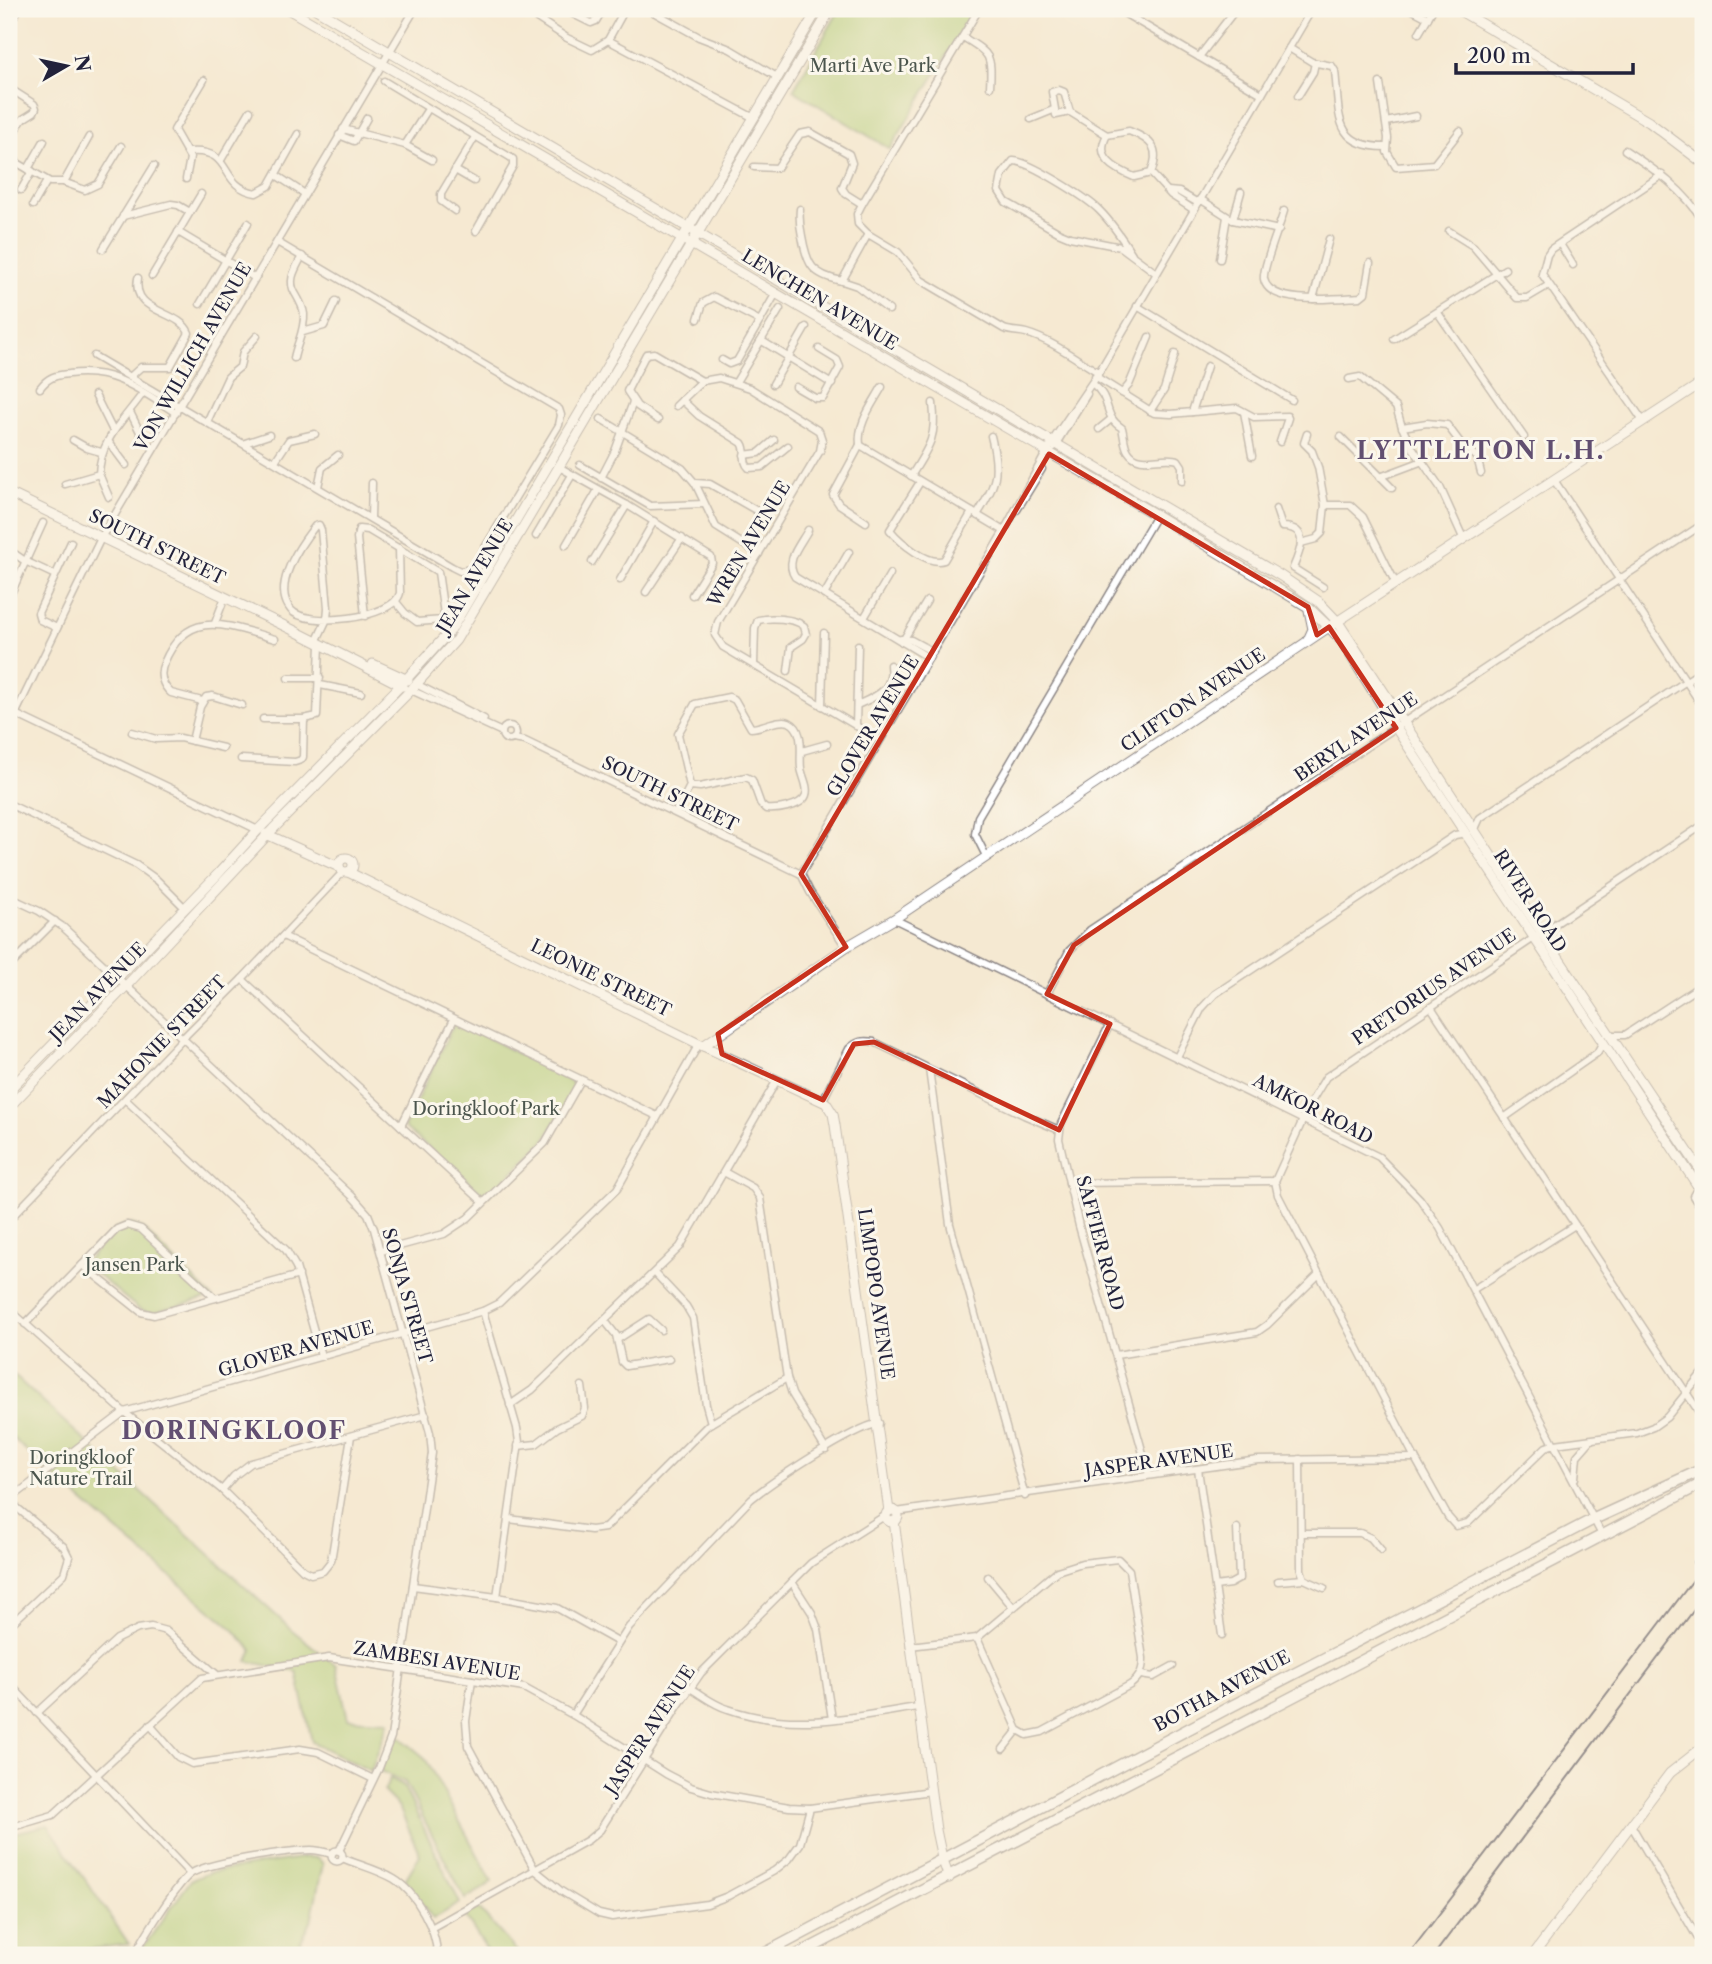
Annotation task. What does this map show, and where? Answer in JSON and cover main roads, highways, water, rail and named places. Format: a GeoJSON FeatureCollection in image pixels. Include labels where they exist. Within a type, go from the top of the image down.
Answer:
{"type":"FeatureCollection","features":[{"type":"Feature","properties":{"kind":"main road"},"geometry":{"type":"LineString","coordinates":[[9,21],[18,9]]}},
{"type":"Feature","properties":{"kind":"main road","name":"LENCHEN AVENUE"},"geometry":{"type":"LineString","coordinates":[[288,9],[1156,515],[1283,590],[1334,624]]}},
{"type":"Feature","properties":{"kind":"main road","name":"LENCHEN AVENUE"},"geometry":{"type":"LineString","coordinates":[[316,9],[1290,581],[1318,601],[1334,624]]}},
{"type":"Feature","properties":{"kind":"main road","name":"JEAN AVENUE"},"geometry":{"type":"LineString","coordinates":[[10,1104],[127,985],[268,834],[414,687],[456,640],[632,321],[818,9]]}},
{"type":"Feature","properties":{"kind":"main road","name":"JEAN AVENUE"},"geometry":{"type":"LineString","coordinates":[[9,1090],[447,635],[484,585],[559,467],[831,9]]}},
{"type":"Feature","properties":{"kind":"main road"},"geometry":{"type":"LineString","coordinates":[[1457,9],[1649,122],[1703,161]]}},
{"type":"Feature","properties":{"kind":"main road"},"geometry":{"type":"LineString","coordinates":[[1463,9],[1649,119],[1703,161]]}},
{"type":"Feature","properties":{"kind":"main road"},"geometry":{"type":"LineString","coordinates":[[735,150],[742,150],[754,139]]}},
{"type":"Feature","properties":{"kind":"main road"},"geometry":{"type":"LineString","coordinates":[[632,321],[640,321],[650,304],[658,299]]}},
{"type":"Feature","properties":{"kind":"main road","name":"CLIFTON AVENUE"},"geometry":{"type":"LineString","coordinates":[[701,1045],[1703,382]]}},
{"type":"Feature","properties":{"kind":"main road","name":"SOUTH STREET"},"geometry":{"type":"LineString","coordinates":[[9,493],[414,687]]}},
{"type":"Feature","properties":{"kind":"main road"},"geometry":{"type":"LineString","coordinates":[[1307,642],[1312,629],[1308,607]]}},
{"type":"Feature","properties":{"kind":"main road","name":"RIVER ROAD"},"geometry":{"type":"LineString","coordinates":[[1334,624],[1537,935],[1610,1053],[1702,1188]]}},
{"type":"Feature","properties":{"kind":"main road","name":"LEONIE STREET"},"geometry":{"type":"LineString","coordinates":[[258,830],[344,867],[701,1045],[824,1100]]}},
{"type":"Feature","properties":{"kind":"main road"},"geometry":{"type":"LineString","coordinates":[[164,930],[170,931],[193,908],[202,904]]}},
{"type":"Feature","properties":{"kind":"main road","name":"RIVER ROAD"},"geometry":{"type":"LineString","coordinates":[[1537,935],[1611,1035],[1703,1174]]}},
{"type":"Feature","properties":{"kind":"main road"},"geometry":{"type":"LineString","coordinates":[[718,1034],[717,1045],[722,1054]]}},
{"type":"Feature","properties":{"kind":"main road","name":"LIMPOPO AVENUE"},"geometry":{"type":"LineString","coordinates":[[824,1100],[834,1118],[930,1791],[942,1858],[949,1878]]}},
{"type":"Feature","properties":{"kind":"main road","name":"BOTHA AVENUE"},"geometry":{"type":"LineString","coordinates":[[762,1955],[1228,1707],[1594,1519],[1703,1469]]}},
{"type":"Feature","properties":{"kind":"main road"},"geometry":{"type":"LineString","coordinates":[[797,1955],[1703,1483]]}},
{"type":"Feature","properties":{"kind":"main road"},"geometry":{"type":"LineString","coordinates":[[1533,1955],[1671,1773],[1703,1747]]}},
{"type":"Feature","properties":{"kind":"railway"},"geometry":{"type":"LineString","coordinates":[[1693,1563],[1703,1551]]}},
{"type":"Feature","properties":{"kind":"railway"},"geometry":{"type":"LineString","coordinates":[[1408,1955],[1703,1567]]}},
{"type":"Feature","properties":{"kind":"railway"},"geometry":{"type":"LineString","coordinates":[[1434,1955],[1703,1598]]}},
{"type":"Feature","properties":{"kind":"district","name":"LYTTLETON L.H."},"geometry":{"type":"Point","coordinates":[1481,451]}},
{"type":"Feature","properties":{"kind":"district","name":"DORINGKLOOF"},"geometry":{"type":"Point","coordinates":[234,1431]}},
{"type":"Feature","properties":{"kind":"park label","name":"Marti Ave Park"},"geometry":{"type":"Point","coordinates":[873,66]}},
{"type":"Feature","properties":{"kind":"park label","name":"Doringkloof Park"},"geometry":{"type":"Point","coordinates":[486,1109]}},
{"type":"Feature","properties":{"kind":"park label","name":"Jansen Park"},"geometry":{"type":"Point","coordinates":[135,1265]}},
{"type":"Feature","properties":{"kind":"park label","name":"Doringkloof Nature Trail"},"geometry":{"type":"Point","coordinates":[81,1468]}}]}
